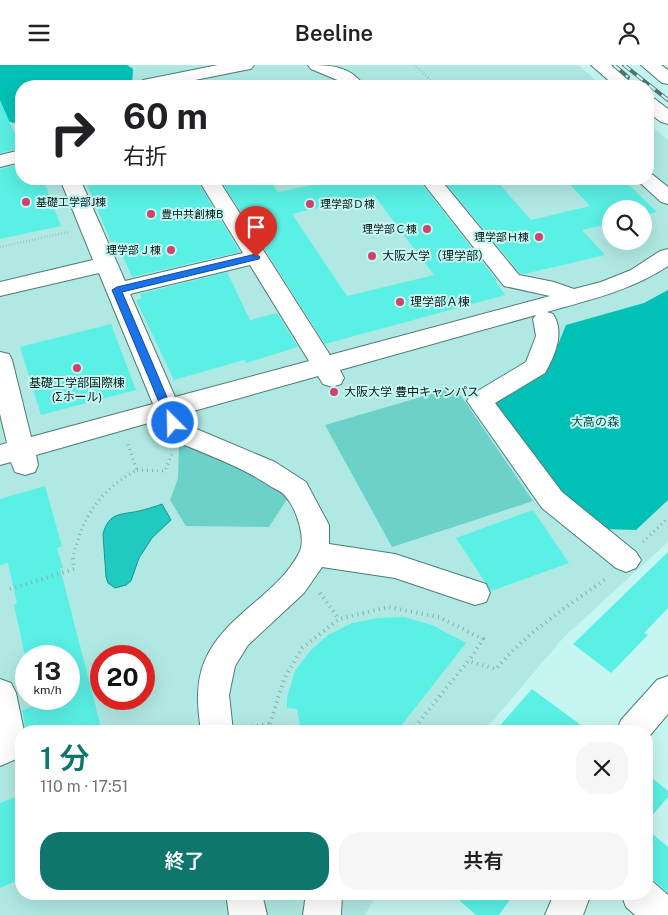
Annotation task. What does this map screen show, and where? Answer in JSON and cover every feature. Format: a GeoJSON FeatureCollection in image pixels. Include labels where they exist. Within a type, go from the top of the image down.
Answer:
{"type":"FeatureCollection","features":[{"type":"Feature","properties":{"kind":"main road"},"geometry":{"type":"LineString","coordinates":[[173,80],[245,65]]}},
{"type":"Feature","properties":{"kind":"main road"},"geometry":{"type":"LineString","coordinates":[[317,65],[350,80]]}},
{"type":"Feature","properties":{"kind":"main road"},"geometry":{"type":"LineString","coordinates":[[600,65],[619,80]]}},
{"type":"Feature","properties":{"kind":"main road"},"geometry":{"type":"LineString","coordinates":[[650,65],[668,79]]}},
{"type":"Feature","properties":{"kind":"main road"},"geometry":{"type":"LineString","coordinates":[[654,108],[668,118]]}},
{"type":"Feature","properties":{"kind":"main road"},"geometry":{"type":"LineString","coordinates":[[0,161],[15,157]]}},
{"type":"Feature","properties":{"kind":"main road"},"geometry":{"type":"LineString","coordinates":[[72,185],[175,422],[265,469],[296,489],[315,525],[315,555],[294,584],[237,636],[220,662],[213,695],[216,725]]}},
{"type":"Feature","properties":{"kind":"main road"},"geometry":{"type":"LineString","coordinates":[[212,185],[328,372]]}},
{"type":"Feature","properties":{"kind":"main road"},"geometry":{"type":"LineString","coordinates":[[435,185],[512,281],[554,289],[583,301]]}},
{"type":"Feature","properties":{"kind":"main road"},"geometry":{"type":"LineString","coordinates":[[653,185],[668,198]]}},
{"type":"Feature","properties":{"kind":"main road"},"geometry":{"type":"LineString","coordinates":[[328,372],[545,319],[564,312],[632,278],[668,256]]}},
{"type":"Feature","properties":{"kind":"main road"},"geometry":{"type":"LineString","coordinates":[[117,290],[256,257]]}},
{"type":"Feature","properties":{"kind":"main road"},"geometry":{"type":"LineString","coordinates":[[0,289],[106,264]]}},
{"type":"Feature","properties":{"kind":"main road"},"geometry":{"type":"LineString","coordinates":[[16,456],[125,437],[328,372],[583,301],[643,290],[668,275]]}},
{"type":"Feature","properties":{"kind":"main road"},"geometry":{"type":"LineString","coordinates":[[545,319],[548,337],[536,367],[480,401],[552,500],[626,560]]}},
{"type":"Feature","properties":{"kind":"main road"},"geometry":{"type":"LineString","coordinates":[[0,360],[16,456]]}},
{"type":"Feature","properties":{"kind":"main road"},"geometry":{"type":"LineString","coordinates":[[0,472],[16,456],[175,422]]}},
{"type":"Feature","properties":{"kind":"main road"},"geometry":{"type":"LineString","coordinates":[[315,555],[394,566],[475,593]]}},
{"type":"Feature","properties":{"kind":"main road"},"geometry":{"type":"LineString","coordinates":[[0,693],[10,746],[0,750]]}},
{"type":"Feature","properties":{"kind":"main road"},"geometry":{"type":"LineString","coordinates":[[639,725],[665,698]]}},
{"type":"Feature","properties":{"kind":"main road"},"geometry":{"type":"LineString","coordinates":[[245,900],[248,915]]}},
{"type":"Feature","properties":{"kind":"main road"},"geometry":{"type":"LineString","coordinates":[[322,915],[323,900]]}},
{"type":"Feature","properties":{"kind":"main road"},"geometry":{"type":"LineString","coordinates":[[564,915],[570,900]]}},
{"type":"Feature","properties":{"kind":"main road"},"geometry":{"type":"LineString","coordinates":[[646,900],[663,915]]}},
{"type":"Feature","properties":{"kind":"path"},"geometry":{"type":"LineString","coordinates":[[415,65],[430,80]]}},
{"type":"Feature","properties":{"kind":"path"},"geometry":{"type":"LineString","coordinates":[[0,247],[90,227]]}},
{"type":"Feature","properties":{"kind":"path"},"geometry":{"type":"LineString","coordinates":[[10,589],[74,569],[71,555],[80,529],[92,507],[107,489],[136,470],[164,471],[172,454],[175,422]]}},
{"type":"Feature","properties":{"kind":"path"},"geometry":{"type":"LineString","coordinates":[[125,437],[136,470]]}},
{"type":"Feature","properties":{"kind":"path"},"geometry":{"type":"LineString","coordinates":[[468,661],[496,669],[513,649],[540,625],[606,579],[668,518]]}},
{"type":"Feature","properties":{"kind":"path"},"geometry":{"type":"LineString","coordinates":[[271,725],[284,679],[302,647],[339,619],[388,607],[439,617],[483,639],[468,661],[417,725]]}},
{"type":"Feature","properties":{"kind":"shaded area","name":"大阪大学 豊中キャンパス"},"geometry":{"type":"Polygon","coordinates":[[[0,65],[578,65],[595,80],[15,80],[15,185],[654,185],[654,128],[668,140],[668,542],[564,637],[489,725],[15,725],[15,900],[374,900],[365,915],[0,915],[0,65]]]}},
{"type":"Feature","properties":{"kind":"shaded area"},"geometry":{"type":"Polygon","coordinates":[[[455,387],[533,501],[392,547],[325,425],[455,387]]]}},
{"type":"Feature","properties":{"kind":"shaded area"},"geometry":{"type":"Polygon","coordinates":[[[179,444],[236,464],[289,496],[269,527],[186,526],[170,500],[178,478],[179,444]]]}},
{"type":"Feature","properties":{"kind":"shaded area"},"geometry":{"type":"Polygon","coordinates":[[[162,504],[171,520],[152,538],[139,558],[131,581],[126,585],[115,588],[108,583],[106,577],[103,534],[105,527],[116,516],[162,504]]]}},
{"type":"Feature","properties":{"kind":"green space"},"geometry":{"type":"Polygon","coordinates":[[[0,65],[127,65],[133,69],[132,80],[15,80],[15,123],[0,119],[0,65]]]}},
{"type":"Feature","properties":{"kind":"green space","name":"大高の森"},"geometry":{"type":"Polygon","coordinates":[[[668,290],[668,500],[636,530],[603,529],[562,497],[492,401],[552,359],[566,325],[644,303],[668,290]]]}},
{"type":"Feature","properties":{"kind":"building"},"geometry":{"type":"Polygon","coordinates":[[[0,100],[15,134],[15,149],[0,153],[0,100]]]}},
{"type":"Feature","properties":{"kind":"building","name":"基礎工学部J棟"},"geometry":{"type":"Polygon","coordinates":[[[15,165],[15,185],[45,185],[61,226],[0,239],[0,169],[15,165]]]}},
{"type":"Feature","properties":{"kind":"building"},"geometry":{"type":"Polygon","coordinates":[[[87,185],[200,185],[240,252],[132,277],[116,241],[111,242],[87,185]]]}},
{"type":"Feature","properties":{"kind":"building"},"geometry":{"type":"Polygon","coordinates":[[[224,185],[273,185],[278,192],[312,185],[423,185],[497,281],[495,281],[505,295],[325,344],[224,185]],[[374,195],[292,214],[347,296],[434,275],[374,195]]]}},
{"type":"Feature","properties":{"kind":"building","name":"理学部Ｈ棟"},"geometry":{"type":"Polygon","coordinates":[[[447,185],[500,185],[531,220],[590,206],[571,185],[629,185],[645,200],[602,200],[602,225],[582,230],[605,255],[524,274],[520,273],[447,185]]]}},
{"type":"Feature","properties":{"kind":"building"},"geometry":{"type":"Polygon","coordinates":[[[227,272],[250,320],[277,313],[298,347],[246,363],[244,360],[174,380],[136,300],[142,298],[140,294],[227,272]]]}},
{"type":"Feature","properties":{"kind":"building","name":"基礎工学部国際棟 (Σホール)"},"geometry":{"type":"Polygon","coordinates":[[[111,324],[136,390],[41,415],[20,347],[111,324]]]}},
{"type":"Feature","properties":{"kind":"building"},"geometry":{"type":"Polygon","coordinates":[[[45,486],[62,546],[57,548],[63,568],[60,568],[80,645],[23,645],[14,605],[17,604],[8,563],[0,565],[0,499],[45,486]]]}},
{"type":"Feature","properties":{"kind":"building"},"geometry":{"type":"Polygon","coordinates":[[[533,510],[569,563],[491,591],[456,538],[533,510]]]}},
{"type":"Feature","properties":{"kind":"building"},"geometry":{"type":"Polygon","coordinates":[[[668,552],[668,608],[644,633],[648,635],[611,673],[573,644],[668,552]]]}},
{"type":"Feature","properties":{"kind":"building"},"geometry":{"type":"Polygon","coordinates":[[[404,617],[432,625],[466,643],[402,725],[300,725],[297,709],[287,708],[287,697],[295,671],[310,651],[328,635],[352,623],[378,618],[404,617]]]}},
{"type":"Feature","properties":{"kind":"building"},"geometry":{"type":"Polygon","coordinates":[[[80,646],[90,684],[90,710],[97,710],[100,725],[25,725],[22,710],[80,710],[80,646]]]}},
{"type":"Feature","properties":{"kind":"building"},"geometry":{"type":"Polygon","coordinates":[[[532,689],[581,725],[500,725],[532,689]]]}},
{"type":"Feature","properties":{"kind":"building"},"geometry":{"type":"Polygon","coordinates":[[[653,779],[668,791],[668,797],[653,815],[653,779]]]}},
{"type":"Feature","properties":{"kind":"building"},"geometry":{"type":"Polygon","coordinates":[[[15,797],[15,882],[0,888],[0,803],[15,797]]]}},
{"type":"Feature","properties":{"kind":"building"},"geometry":{"type":"Polygon","coordinates":[[[653,834],[668,847],[668,893],[653,880],[653,834]]]}},
{"type":"Feature","properties":{"kind":"building"},"geometry":{"type":"Polygon","coordinates":[[[459,900],[510,900],[499,915],[476,915],[459,900]]]}},
{"type":"Feature","properties":{"kind":"railway"},"geometry":{"type":"LineString","coordinates":[[614,65],[628,77]]}},
{"type":"Feature","properties":{"kind":"railway"},"geometry":{"type":"LineString","coordinates":[[624,65],[643,80]]}},
{"type":"Feature","properties":{"kind":"railway"},"geometry":{"type":"LineString","coordinates":[[654,89],[668,100]]}},
{"type":"Feature","properties":{"kind":"place","name":"基礎工学部J棟"},"geometry":{"type":"Point","coordinates":[26,202]}},
{"type":"Feature","properties":{"kind":"place","name":"理学部Ｄ棟"},"geometry":{"type":"Point","coordinates":[310,204]}},
{"type":"Feature","properties":{"kind":"place","name":"豊中共創棟B"},"geometry":{"type":"Point","coordinates":[151,214]}},
{"type":"Feature","properties":{"kind":"place","name":"理学部Ｃ棟"},"geometry":{"type":"Point","coordinates":[427,229]}},
{"type":"Feature","properties":{"kind":"place","name":"理学部Ｈ棟"},"geometry":{"type":"Point","coordinates":[539,237]}},
{"type":"Feature","properties":{"kind":"place","name":"理学部Ｊ棟"},"geometry":{"type":"Point","coordinates":[171,250]}},
{"type":"Feature","properties":{"kind":"place","name":"大阪大学（理学部）"},"geometry":{"type":"Point","coordinates":[372,256]}},
{"type":"Feature","properties":{"kind":"place","name":"理学部Ａ棟"},"geometry":{"type":"Point","coordinates":[400,302]}},
{"type":"Feature","properties":{"kind":"place","name":"基礎工学部国際棟 (Σホール)"},"geometry":{"type":"Point","coordinates":[77,368]}},
{"type":"Feature","properties":{"kind":"place","name":"大阪大学 豊中キャンパス"},"geometry":{"type":"Point","coordinates":[334,392]}},
{"type":"Feature","properties":{"kind":"route"},"geometry":{"type":"LineString","coordinates":[[173,423],[117,290],[256,257]]}}]}
